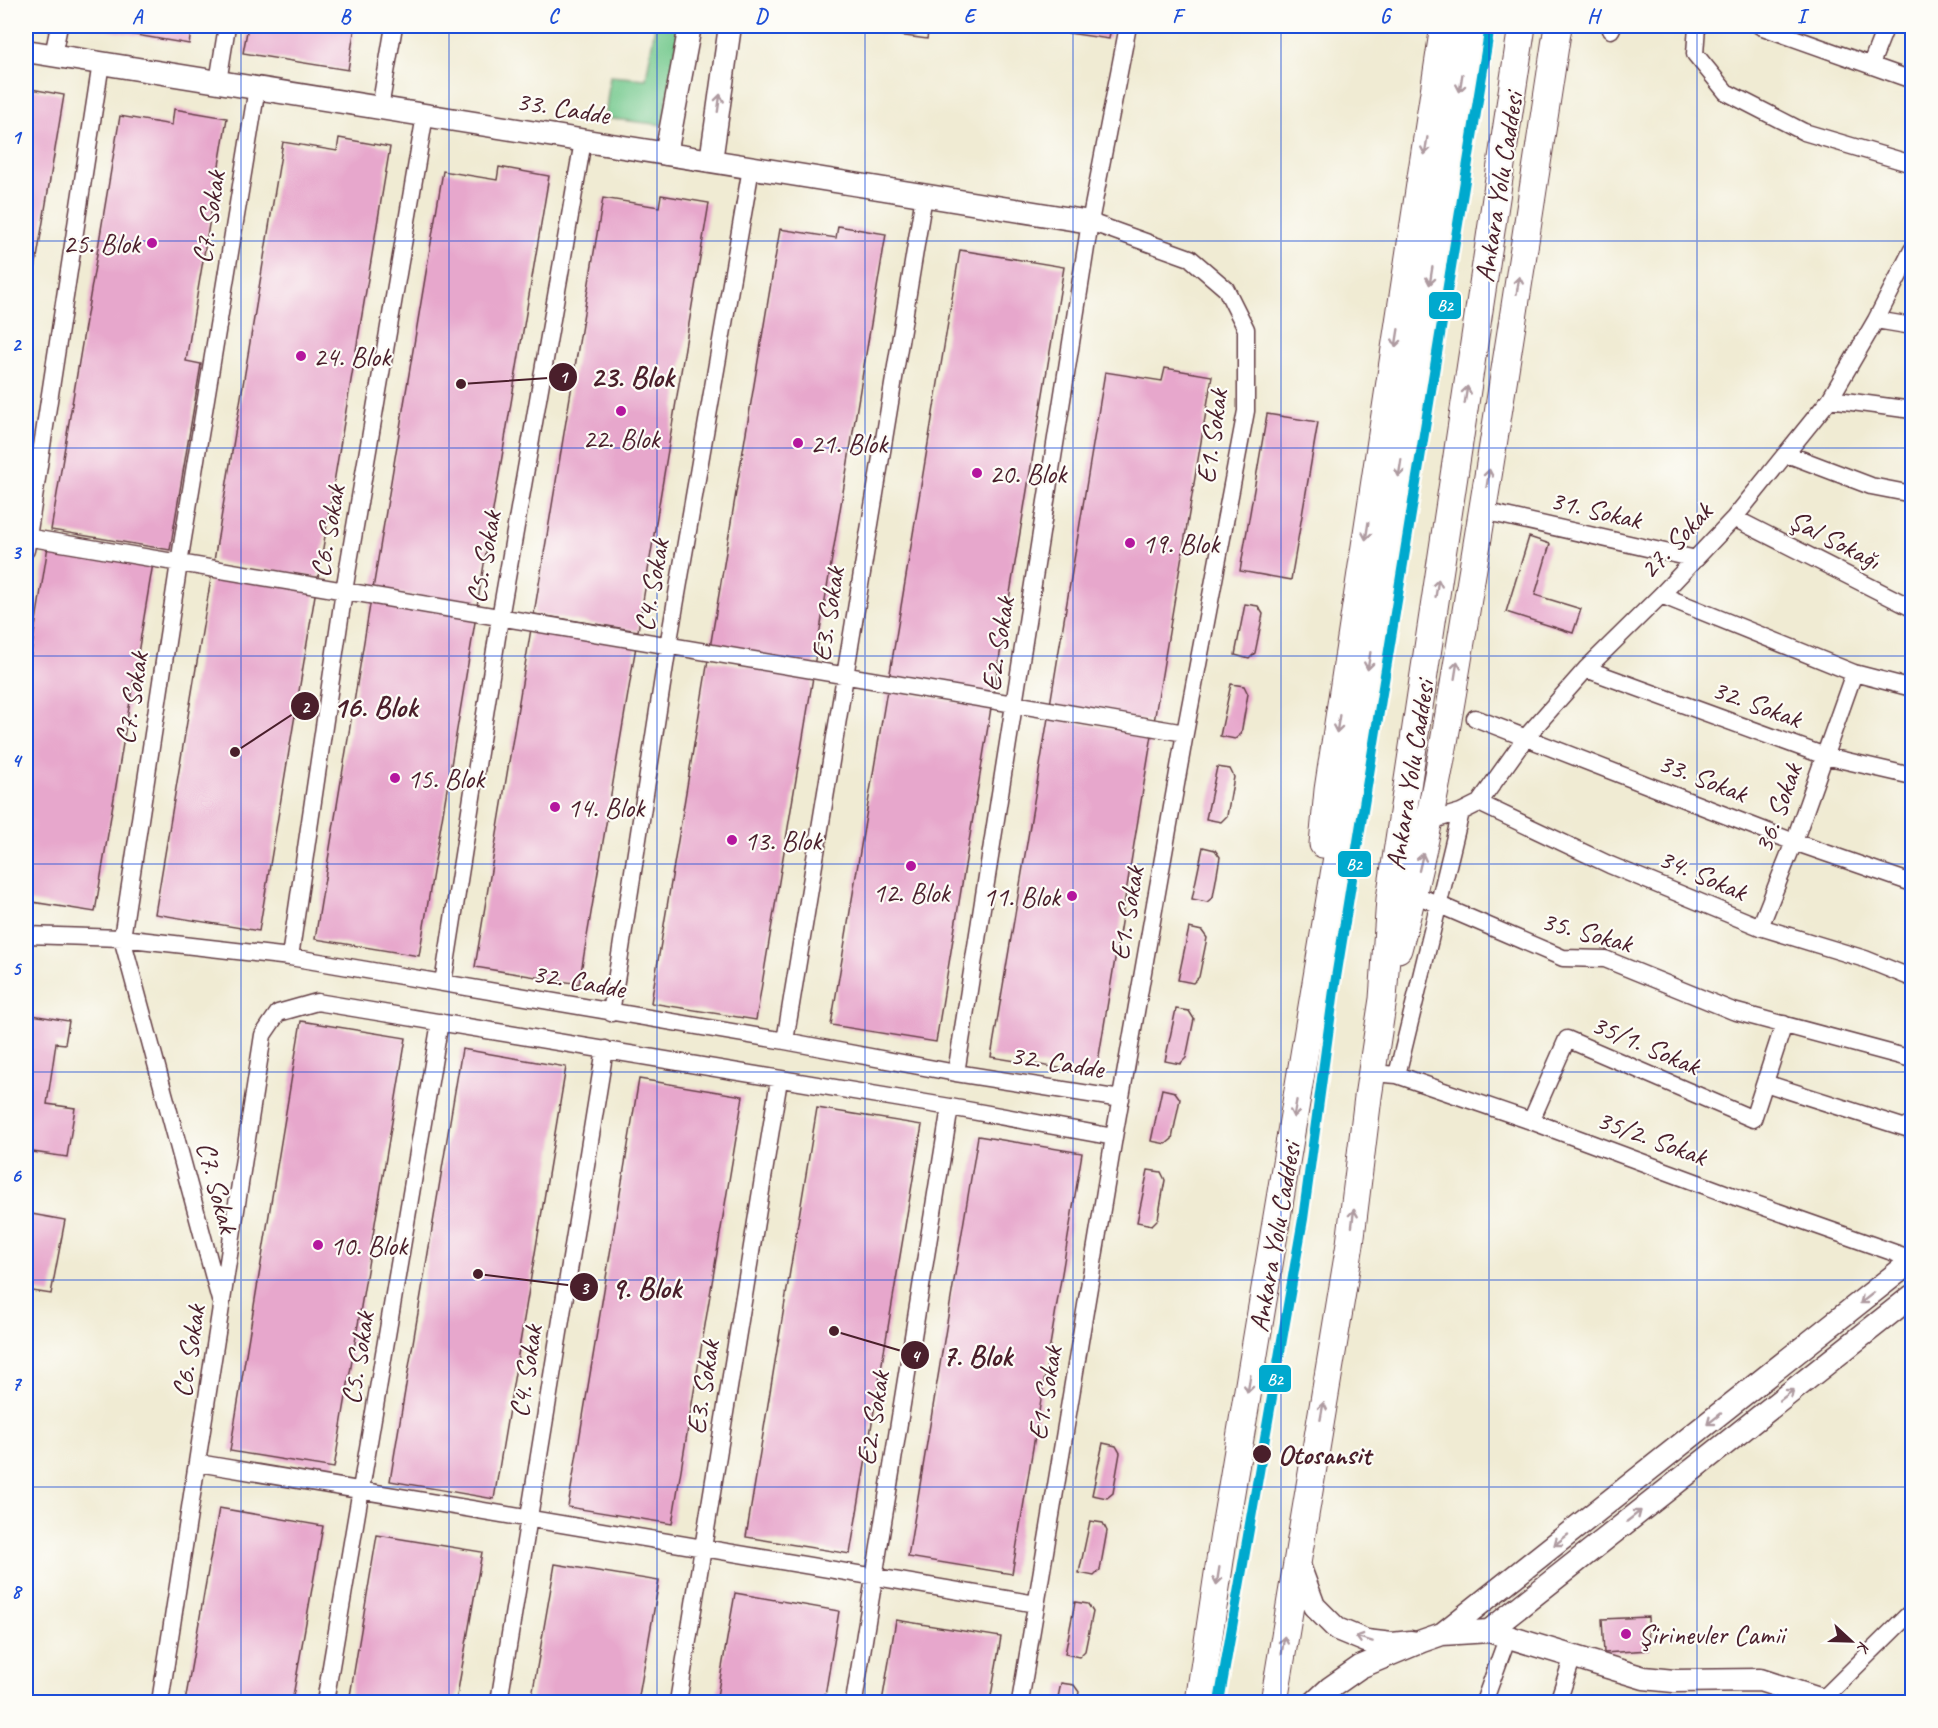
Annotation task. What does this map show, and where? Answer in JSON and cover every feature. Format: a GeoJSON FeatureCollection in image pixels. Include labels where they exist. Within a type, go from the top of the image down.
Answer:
{"type":"FeatureCollection","features":[{"type":"Feature","properties":{"kind":"highway"},"geometry":{"type":"LineString","coordinates":[[1305,1051],[1328,790],[1444,26]]}},
{"type":"Feature","properties":{"kind":"highway","name":"Ankara Yolu Caddesi"},"geometry":{"type":"LineString","coordinates":[[1198,1702],[1471,26]]}},
{"type":"Feature","properties":{"kind":"highway","name":"Ankara Yolu Caddesi"},"geometry":{"type":"LineString","coordinates":[[1274,1702],[1350,1244],[1384,1074],[1383,999],[1390,899],[1522,26]]}},
{"type":"Feature","properties":{"kind":"highway"},"geometry":{"type":"LineString","coordinates":[[1383,999],[1413,894],[1430,821],[1483,511],[1558,26]]}},
{"type":"Feature","properties":{"kind":"highway"},"geometry":{"type":"LineString","coordinates":[[1548,88],[1576,26]]}},
{"type":"Feature","properties":{"kind":"main road"},"geometry":{"type":"LineString","coordinates":[[666,154],[690,26]]}},
{"type":"Feature","properties":{"kind":"main road"},"geometry":{"type":"LineString","coordinates":[[711,161],[730,26]]}},
{"type":"Feature","properties":{"kind":"main road","name":"33. Cadde"},"geometry":{"type":"LineString","coordinates":[[26,51],[1090,222]]}},
{"type":"Feature","properties":{"kind":"main road"},"geometry":{"type":"LineString","coordinates":[[1315,1702],[1330,1688],[1360,1667],[1432,1637],[1912,1260]]}},
{"type":"Feature","properties":{"kind":"main road"},"geometry":{"type":"LineString","coordinates":[[1499,1633],[1912,1296]]}},
{"type":"Feature","properties":{"kind":"main road"},"geometry":{"type":"LineString","coordinates":[[1297,1559],[1314,1606],[1337,1629],[1366,1641],[1392,1644],[1432,1637],[1499,1633],[1644,1678],[1674,1681],[1760,1680],[1825,1701]]}},
{"type":"Feature","properties":{"kind":"street"},"geometry":{"type":"LineString","coordinates":[[53,55],[59,26]]}},
{"type":"Feature","properties":{"kind":"street"},"geometry":{"type":"LineString","coordinates":[[218,82],[227,26]]}},
{"type":"Feature","properties":{"kind":"street"},"geometry":{"type":"LineString","coordinates":[[380,108],[394,26]]}},
{"type":"Feature","properties":{"kind":"street","name":"E2. Sokak"},"geometry":{"type":"LineString","coordinates":[[956,1073],[1090,222],[1128,26]]}},
{"type":"Feature","properties":{"kind":"street"},"geometry":{"type":"LineString","coordinates":[[1697,26],[1695,54],[1726,92],[1804,132],[1912,164]]}},
{"type":"Feature","properties":{"kind":"street"},"geometry":{"type":"LineString","coordinates":[[1760,26],[1912,80]]}},
{"type":"Feature","properties":{"kind":"street"},"geometry":{"type":"LineString","coordinates":[[1871,64],[1886,26]]}},
{"type":"Feature","properties":{"kind":"street"},"geometry":{"type":"LineString","coordinates":[[101,63],[26,542],[179,563],[1185,733]]}},
{"type":"Feature","properties":{"kind":"street","name":"C7. Sokak"},"geometry":{"type":"LineString","coordinates":[[222,1307],[122,938],[179,563],[257,88]]}},
{"type":"Feature","properties":{"kind":"street","name":"C6. Sokak"},"geometry":{"type":"LineString","coordinates":[[290,957],[344,591],[425,115]]}},
{"type":"Feature","properties":{"kind":"street","name":"C5. Sokak"},"geometry":{"type":"LineString","coordinates":[[443,983],[500,618],[583,141]]}},
{"type":"Feature","properties":{"kind":"street","name":"C4. Sokak"},"geometry":{"type":"LineString","coordinates":[[611,1013],[668,646],[751,168]]}},
{"type":"Feature","properties":{"kind":"street","name":"E3. Sokak"},"geometry":{"type":"LineString","coordinates":[[785,1041],[924,196]]}},
{"type":"Feature","properties":{"kind":"street","name":"E1. Sokak"},"geometry":{"type":"LineString","coordinates":[[1020,1702],[1114,1137],[1185,733],[1246,411],[1245,329],[1226,289],[1190,258],[1090,222]]}},
{"type":"Feature","properties":{"kind":"street","name":"27. Sokak"},"geometry":{"type":"LineString","coordinates":[[1430,821],[1461,812],[1479,802],[1526,737],[1586,669],[1661,596],[1734,518],[1830,399],[1906,274],[1912,250]]}},
{"type":"Feature","properties":{"kind":"street"},"geometry":{"type":"LineString","coordinates":[[1876,320],[1912,326]]}},
{"type":"Feature","properties":{"kind":"street"},"geometry":{"type":"LineString","coordinates":[[1830,399],[1912,410]]}},
{"type":"Feature","properties":{"kind":"street"},"geometry":{"type":"LineString","coordinates":[[1787,454],[1871,486],[1912,494]]}},
{"type":"Feature","properties":{"kind":"street","name":"31. Sokak"},"geometry":{"type":"LineString","coordinates":[[1483,511],[1696,559]]}},
{"type":"Feature","properties":{"kind":"street","name":"Şal Sokağı"},"geometry":{"type":"LineString","coordinates":[[1734,518],[1912,608]]}},
{"type":"Feature","properties":{"kind":"street"},"geometry":{"type":"LineString","coordinates":[[1661,596],[1854,673],[1912,688]]}},
{"type":"Feature","properties":{"kind":"street","name":"32. Sokak"},"geometry":{"type":"LineString","coordinates":[[1586,669],[1825,756],[1912,776]]}},
{"type":"Feature","properties":{"kind":"street","name":"36. Sokak"},"geometry":{"type":"LineString","coordinates":[[1760,927],[1794,842],[1854,673]]}},
{"type":"Feature","properties":{"kind":"street","name":"33. Sokak"},"geometry":{"type":"LineString","coordinates":[[1475,718],[1794,842],[1912,883]]}},
{"type":"Feature","properties":{"kind":"street","name":"34. Sokak"},"geometry":{"type":"LineString","coordinates":[[1479,802],[1610,865],[1760,927],[1866,958],[1912,978]]}},
{"type":"Feature","properties":{"kind":"street"},"geometry":{"type":"LineString","coordinates":[[1384,1074],[1437,906],[1461,812]]}},
{"type":"Feature","properties":{"kind":"street","name":"35. Sokak"},"geometry":{"type":"LineString","coordinates":[[1413,894],[1563,958],[1605,959],[1733,1011],[1912,1059]]}},
{"type":"Feature","properties":{"kind":"street","name":"32. Cadde"},"geometry":{"type":"LineString","coordinates":[[26,935],[122,938],[290,957],[785,1041],[956,1073],[1121,1099]]}},
{"type":"Feature","properties":{"kind":"street","name":"C6. Sokak"},"geometry":{"type":"LineString","coordinates":[[160,1702],[263,1035],[278,1013],[317,1002],[440,1023]]}},
{"type":"Feature","properties":{"kind":"street"},"geometry":{"type":"LineString","coordinates":[[440,1023],[950,1107],[1114,1137]]}},
{"type":"Feature","properties":{"kind":"street","name":"C5. Sokak"},"geometry":{"type":"LineString","coordinates":[[325,1702],[440,1023]]}},
{"type":"Feature","properties":{"kind":"street"},"geometry":{"type":"LineString","coordinates":[[1784,1024],[1765,1083],[1912,1130]]}},
{"type":"Feature","properties":{"kind":"street","name":"35/1. Sokak"},"geometry":{"type":"LineString","coordinates":[[1531,1121],[1568,1039],[1753,1119],[1765,1083]]}},
{"type":"Feature","properties":{"kind":"street","name":"C4. Sokak"},"geometry":{"type":"LineString","coordinates":[[499,1702],[605,1049]]}},
{"type":"Feature","properties":{"kind":"street","name":"35/2. Sokak"},"geometry":{"type":"LineString","coordinates":[[1384,1074],[1531,1121],[1912,1260]]}},
{"type":"Feature","properties":{"kind":"street","name":"E3. Sokak"},"geometry":{"type":"LineString","coordinates":[[678,1702],[779,1080]]}},
{"type":"Feature","properties":{"kind":"street","name":"E2. Sokak"},"geometry":{"type":"LineString","coordinates":[[854,1702],[950,1107]]}},
{"type":"Feature","properties":{"kind":"street"},"geometry":{"type":"LineString","coordinates":[[198,1463],[1036,1604]]}},
{"type":"Feature","properties":{"kind":"street"},"geometry":{"type":"LineString","coordinates":[[1825,1701],[1912,1611]]}},
{"type":"Feature","properties":{"kind":"street"},"geometry":{"type":"LineString","coordinates":[[1484,1702],[1499,1633]]}},
{"type":"Feature","properties":{"kind":"street"},"geometry":{"type":"LineString","coordinates":[[1558,1702],[1573,1656]]}},
{"type":"Feature","properties":{"kind":"green space"},"geometry":{"type":"Polygon","coordinates":[[[655,26],[680,26],[663,125],[605,118],[610,76],[646,79],[655,26]]]}},
{"type":"Feature","properties":{"kind":"building"},"geometry":{"type":"Polygon","coordinates":[[[83,26],[192,26],[189,44],[83,26]]]}},
{"type":"Feature","properties":{"kind":"building"},"geometry":{"type":"Polygon","coordinates":[[[248,26],[355,26],[348,70],[243,53],[248,26]]]}},
{"type":"Feature","properties":{"kind":"building"},"geometry":{"type":"Polygon","coordinates":[[[877,26],[929,26],[927,39],[876,32],[877,26]]]}},
{"type":"Feature","properties":{"kind":"building"},"geometry":{"type":"Polygon","coordinates":[[[1021,26],[1111,26],[1109,39],[1021,26]]]}},
{"type":"Feature","properties":{"kind":"building"},"geometry":{"type":"Polygon","coordinates":[[[26,88],[64,95],[27,318],[26,317],[26,88]]]}},
{"type":"Feature","properties":{"kind":"building","name":"25. Blok"},"geometry":{"type":"Polygon","coordinates":[[[174,109],[227,118],[186,361],[201,364],[170,550],[51,530],[120,116],[172,125],[174,109]]]}},
{"type":"Feature","properties":{"kind":"building","name":"24. Blok"},"geometry":{"type":"Polygon","coordinates":[[[339,138],[390,147],[318,578],[214,561],[283,142],[337,151],[339,138]]]}},
{"type":"Feature","properties":{"kind":"building"},"geometry":{"type":"Polygon","coordinates":[[[499,167],[549,176],[477,606],[373,589],[443,171],[497,180],[499,167]]]}},
{"type":"Feature","properties":{"kind":"building","name":"22. Blok"},"geometry":{"type":"Polygon","coordinates":[[[661,195],[709,203],[638,631],[534,614],[603,198],[659,207],[661,195]]]}},
{"type":"Feature","properties":{"kind":"building","name":"21. Blok"},"geometry":{"type":"Polygon","coordinates":[[[838,226],[886,234],[814,666],[710,648],[780,229],[836,238],[838,226]]]}},
{"type":"Feature","properties":{"kind":"building","name":"20. Blok"},"geometry":{"type":"Polygon","coordinates":[[[960,250],[1064,267],[993,696],[889,679],[960,250]]]}},
{"type":"Feature","properties":{"kind":"building","name":"19. Blok"},"geometry":{"type":"Polygon","coordinates":[[[1165,368],[1212,376],[1154,722],[1050,705],[1105,372],[1162,381],[1165,368]]]}},
{"type":"Feature","properties":{"kind":"building"},"geometry":{"type":"Polygon","coordinates":[[[1267,414],[1318,422],[1291,580],[1240,571],[1267,414]]]}},
{"type":"Feature","properties":{"kind":"building"},"geometry":{"type":"Polygon","coordinates":[[[1529,537],[1550,544],[1535,595],[1581,609],[1573,633],[1506,612],[1529,537]]]}},
{"type":"Feature","properties":{"kind":"building"},"geometry":{"type":"Polygon","coordinates":[[[48,546],[153,563],[95,912],[26,901],[26,684],[48,546]]]}},
{"type":"Feature","properties":{"kind":"building"},"geometry":{"type":"Polygon","coordinates":[[[212,572],[316,589],[259,931],[155,914],[212,572]]]}},
{"type":"Feature","properties":{"kind":"building","name":"15. Blok"},"geometry":{"type":"Polygon","coordinates":[[[371,599],[476,616],[419,956],[315,939],[371,599]]]}},
{"type":"Feature","properties":{"kind":"building"},"geometry":{"type":"Polygon","coordinates":[[[1245,604],[1258,606],[1263,614],[1255,653],[1249,659],[1235,655],[1245,604]]]}},
{"type":"Feature","properties":{"kind":"building","name":"14. Blok"},"geometry":{"type":"Polygon","coordinates":[[[531,629],[636,646],[579,984],[475,967],[531,629]]]}},
{"type":"Feature","properties":{"kind":"building","name":"13. Blok"},"geometry":{"type":"Polygon","coordinates":[[[708,660],[813,677],[756,1020],[651,1003],[708,660]]]}},
{"type":"Feature","properties":{"kind":"building"},"geometry":{"type":"Polygon","coordinates":[[[1231,684],[1244,686],[1248,694],[1241,734],[1235,739],[1220,736],[1231,684]]]}},
{"type":"Feature","properties":{"kind":"building","name":"12. Blok"},"geometry":{"type":"Polygon","coordinates":[[[887,690],[991,708],[936,1042],[831,1025],[887,690]]]}},
{"type":"Feature","properties":{"kind":"building","name":"11. Blok"},"geometry":{"type":"Polygon","coordinates":[[[1048,718],[1152,735],[1096,1074],[991,1057],[1048,718]]]}},
{"type":"Feature","properties":{"kind":"building"},"geometry":{"type":"Polygon","coordinates":[[[1217,767],[1230,769],[1234,777],[1227,816],[1221,822],[1206,819],[1217,767]]]}},
{"type":"Feature","properties":{"kind":"building"},"geometry":{"type":"Polygon","coordinates":[[[1203,847],[1215,850],[1220,857],[1213,897],[1207,902],[1192,899],[1203,847]]]}},
{"type":"Feature","properties":{"kind":"building"},"geometry":{"type":"Polygon","coordinates":[[[1189,928],[1202,931],[1207,938],[1199,977],[1193,983],[1178,980],[1189,928]]]}},
{"type":"Feature","properties":{"kind":"building"},"geometry":{"type":"Polygon","coordinates":[[[1176,1009],[1189,1011],[1194,1019],[1186,1058],[1180,1064],[1165,1061],[1176,1009]]]}},
{"type":"Feature","properties":{"kind":"building"},"geometry":{"type":"Polygon","coordinates":[[[26,1014],[69,1021],[65,1044],[56,1043],[47,1104],[75,1108],[67,1157],[26,1151],[26,1014]]]}},
{"type":"Feature","properties":{"kind":"building","name":"10. Blok"},"geometry":{"type":"Polygon","coordinates":[[[301,1021],[406,1038],[334,1468],[230,1451],[301,1021]]]}},
{"type":"Feature","properties":{"kind":"building"},"geometry":{"type":"Polygon","coordinates":[[[462,1049],[566,1067],[494,1499],[390,1481],[462,1049]]]}},
{"type":"Feature","properties":{"kind":"building"},"geometry":{"type":"Polygon","coordinates":[[[639,1079],[743,1096],[672,1524],[568,1507],[639,1079]]]}},
{"type":"Feature","properties":{"kind":"building"},"geometry":{"type":"Polygon","coordinates":[[[1162,1089],[1175,1092],[1180,1099],[1172,1139],[1166,1144],[1151,1141],[1162,1089]]]}},
{"type":"Feature","properties":{"kind":"building"},"geometry":{"type":"Polygon","coordinates":[[[817,1108],[922,1125],[850,1554],[746,1537],[817,1108]]]}},
{"type":"Feature","properties":{"kind":"building"},"geometry":{"type":"Polygon","coordinates":[[[978,1136],[1082,1153],[1012,1574],[908,1557],[978,1136]]]}},
{"type":"Feature","properties":{"kind":"building"},"geometry":{"type":"Polygon","coordinates":[[[1148,1170],[1161,1172],[1165,1180],[1158,1219],[1152,1225],[1137,1222],[1148,1170]]]}},
{"type":"Feature","properties":{"kind":"building"},"geometry":{"type":"Polygon","coordinates":[[[26,1213],[65,1220],[51,1294],[26,1290],[26,1213]]]}},
{"type":"Feature","properties":{"kind":"building"},"geometry":{"type":"Polygon","coordinates":[[[1103,1443],[1116,1446],[1120,1453],[1113,1493],[1107,1498],[1092,1495],[1103,1443]]]}},
{"type":"Feature","properties":{"kind":"building"},"geometry":{"type":"Polygon","coordinates":[[[219,1508],[323,1526],[292,1702],[185,1702],[219,1508]]]}},
{"type":"Feature","properties":{"kind":"building"},"geometry":{"type":"Polygon","coordinates":[[[1090,1521],[1103,1523],[1107,1531],[1100,1570],[1094,1576],[1079,1573],[1090,1521]]]}},
{"type":"Feature","properties":{"kind":"building"},"geometry":{"type":"Polygon","coordinates":[[[377,1535],[482,1552],[456,1702],[349,1702],[377,1535]]]}},
{"type":"Feature","properties":{"kind":"building"},"geometry":{"type":"Polygon","coordinates":[[[555,1564],[659,1581],[638,1702],[531,1702],[555,1564]]]}},
{"type":"Feature","properties":{"kind":"building"},"geometry":{"type":"Polygon","coordinates":[[[735,1593],[839,1611],[824,1702],[716,1702],[735,1593]]]}},
{"type":"Feature","properties":{"kind":"building"},"geometry":{"type":"Polygon","coordinates":[[[1075,1602],[1088,1604],[1093,1612],[1085,1651],[1079,1657],[1065,1654],[1075,1602]]]}},
{"type":"Feature","properties":{"kind":"building","name":"Şirinevler Camii"},"geometry":{"type":"Polygon","coordinates":[[[1648,1617],[1649,1650],[1604,1653],[1602,1619],[1648,1617]]]}},
{"type":"Feature","properties":{"kind":"building"},"geometry":{"type":"Polygon","coordinates":[[[896,1620],[1001,1637],[990,1702],[882,1702],[896,1620]]]}},
{"type":"Feature","properties":{"kind":"building"},"geometry":{"type":"Polygon","coordinates":[[[1061,1683],[1074,1685],[1079,1692],[1077,1702],[1057,1702],[1061,1683]]]}},
{"type":"Feature","properties":{"kind":"transit line","name":"B2"},"geometry":{"type":"LineString","coordinates":[[1219,1702],[1303,1219],[1334,990],[1490,26]]}},
{"type":"Feature","properties":{"kind":"place","name":"25. Blok"},"geometry":{"type":"Point","coordinates":[152,243]}},
{"type":"Feature","properties":{"kind":"place","name":"24. Blok"},"geometry":{"type":"Point","coordinates":[301,356]}},
{"type":"Feature","properties":{"kind":"place","name":"23. Blok"},"geometry":{"type":"Point","coordinates":[461,384]}},
{"type":"Feature","properties":{"kind":"place","name":"22. Blok"},"geometry":{"type":"Point","coordinates":[621,411]}},
{"type":"Feature","properties":{"kind":"place","name":"21. Blok"},"geometry":{"type":"Point","coordinates":[798,443]}},
{"type":"Feature","properties":{"kind":"place","name":"20. Blok"},"geometry":{"type":"Point","coordinates":[977,473]}},
{"type":"Feature","properties":{"kind":"place","name":"19. Blok"},"geometry":{"type":"Point","coordinates":[1130,543]}},
{"type":"Feature","properties":{"kind":"place","name":"16. Blok"},"geometry":{"type":"Point","coordinates":[235,752]}},
{"type":"Feature","properties":{"kind":"place","name":"15. Blok"},"geometry":{"type":"Point","coordinates":[395,778]}},
{"type":"Feature","properties":{"kind":"place","name":"14. Blok"},"geometry":{"type":"Point","coordinates":[555,807]}},
{"type":"Feature","properties":{"kind":"place","name":"13. Blok"},"geometry":{"type":"Point","coordinates":[732,840]}},
{"type":"Feature","properties":{"kind":"place","name":"12. Blok"},"geometry":{"type":"Point","coordinates":[911,866]}},
{"type":"Feature","properties":{"kind":"place","name":"11. Blok"},"geometry":{"type":"Point","coordinates":[1072,896]}},
{"type":"Feature","properties":{"kind":"place","name":"10. Blok"},"geometry":{"type":"Point","coordinates":[318,1245]}},
{"type":"Feature","properties":{"kind":"place","name":"9. Blok"},"geometry":{"type":"Point","coordinates":[478,1274]}},
{"type":"Feature","properties":{"kind":"place","name":"7. Blok"},"geometry":{"type":"Point","coordinates":[834,1331]}},
{"type":"Feature","properties":{"kind":"place","name":"Otosansit"},"geometry":{"type":"Point","coordinates":[1262,1454]}},
{"type":"Feature","properties":{"kind":"place","name":"Şirinevler Camii"},"geometry":{"type":"Point","coordinates":[1626,1634]}}]}
